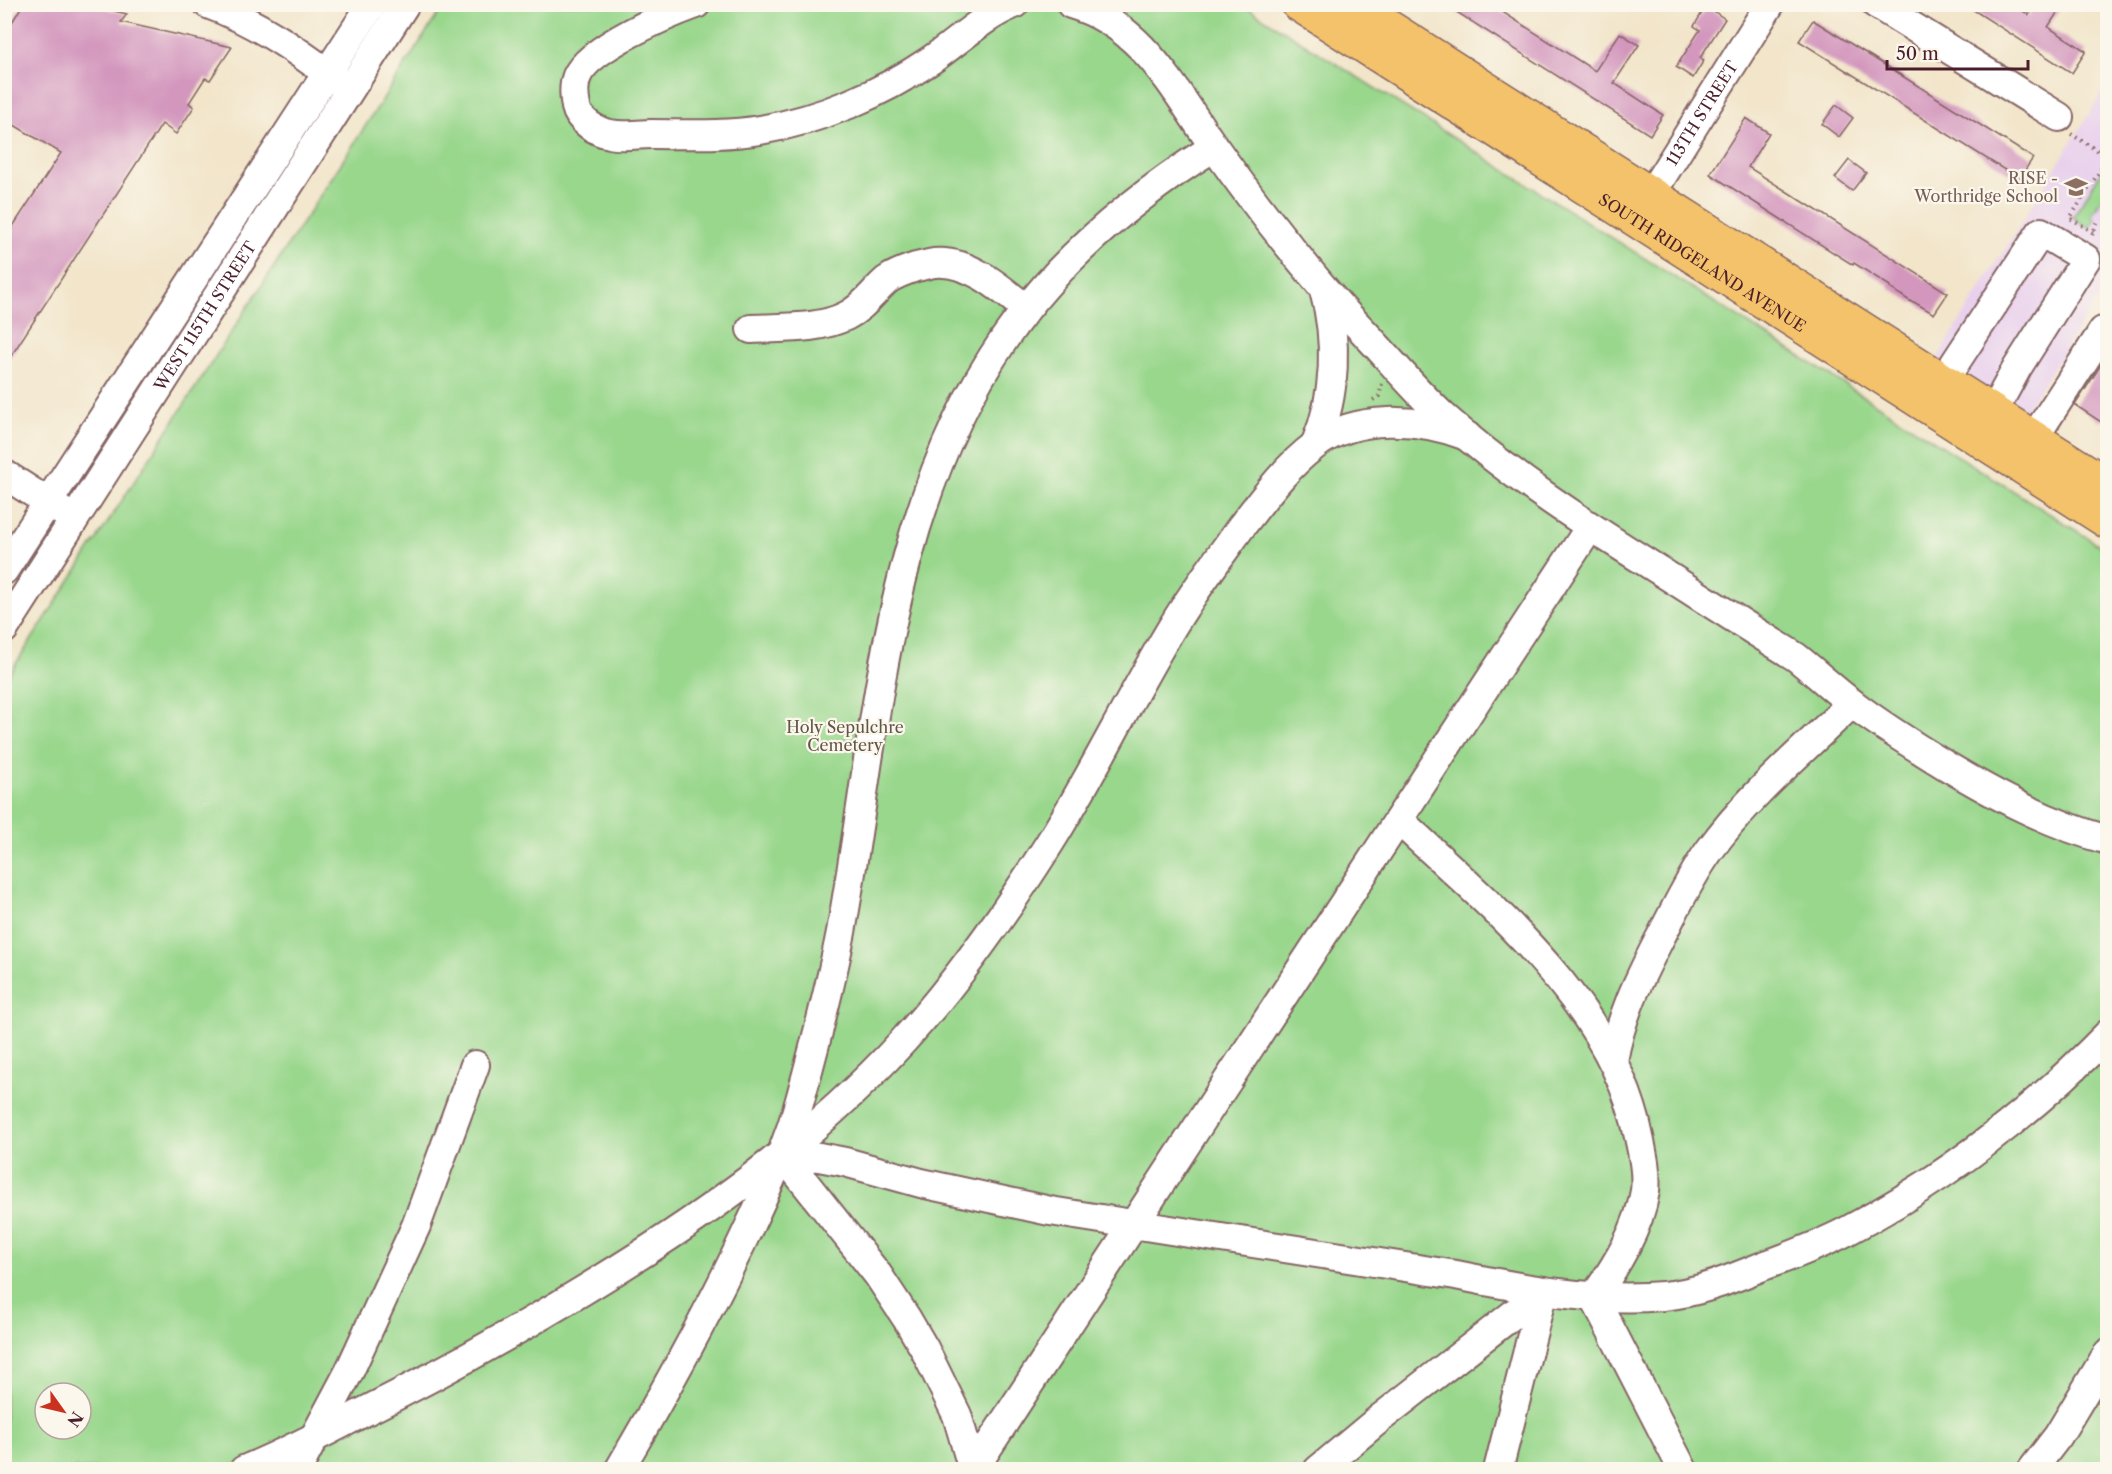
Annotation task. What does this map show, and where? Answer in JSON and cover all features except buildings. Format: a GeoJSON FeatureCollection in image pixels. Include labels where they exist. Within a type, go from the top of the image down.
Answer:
{"type":"FeatureCollection","features":[{"type":"Feature","properties":{"kind":"main road","name":"SOUTH RIDGELAND AVENUE"},"geometry":{"type":"LineString","coordinates":[[1298,4],[1642,207],[1946,382],[2108,485]]}},
{"type":"Feature","properties":{"kind":"main road","name":"SOUTH RIDGELAND AVENUE"},"geometry":{"type":"LineString","coordinates":[[1353,4],[1595,158],[1642,207],[2108,522]]}},
{"type":"Feature","properties":{"kind":"street","name":"WEST 115TH STREET"},"geometry":{"type":"LineString","coordinates":[[4,570],[372,4]]}},
{"type":"Feature","properties":{"kind":"street","name":"WEST 115TH STREET"},"geometry":{"type":"LineString","coordinates":[[4,629],[405,4]]}},
{"type":"Feature","properties":{"kind":"street"},"geometry":{"type":"LineString","coordinates":[[696,4],[619,40],[583,67],[574,87],[577,112],[587,124],[610,135],[701,135],[758,130],[788,124],[843,107],[908,74],[932,59],[977,24],[999,10],[1014,4]]}},
{"type":"Feature","properties":{"kind":"street"},"geometry":{"type":"LineString","coordinates":[[1071,4],[1091,10],[1113,23],[1134,40],[1168,79],[1214,147],[1396,382],[1442,415],[1509,470],[1590,527],[1796,657],[1852,703],[1925,753],[1995,794],[2055,822],[2108,840]]}},
{"type":"Feature","properties":{"kind":"street","name":"SOUTH RIDGELAND AVENUE"},"geometry":{"type":"LineString","coordinates":[[1384,4],[1589,139],[1595,158]]}},
{"type":"Feature","properties":{"kind":"street","name":"113TH STREET"},"geometry":{"type":"LineString","coordinates":[[1642,207],[1770,4]]}},
{"type":"Feature","properties":{"kind":"street"},"geometry":{"type":"LineString","coordinates":[[1876,4],[2062,124]]}},
{"type":"Feature","properties":{"kind":"street"},"geometry":{"type":"LineString","coordinates":[[221,7],[289,45],[351,90]]}},
{"type":"Feature","properties":{"kind":"street"},"geometry":{"type":"LineString","coordinates":[[619,1470],[707,1311],[741,1243],[782,1154],[800,1100],[832,975],[841,930],[881,675],[900,579],[927,494],[959,417],[982,373],[1026,309],[1056,274],[1111,221],[1180,168],[1214,147]]}},
{"type":"Feature","properties":{"kind":"street"},"geometry":{"type":"LineString","coordinates":[[1946,382],[1959,357],[2041,232],[2086,260],[2017,368],[1993,412]]}},
{"type":"Feature","properties":{"kind":"street"},"geometry":{"type":"LineString","coordinates":[[751,329],[823,325],[847,316],[867,302],[888,279],[907,270],[936,262],[976,273],[995,284],[1026,309]]}},
{"type":"Feature","properties":{"kind":"street"},"geometry":{"type":"LineString","coordinates":[[1316,443],[1324,425],[1329,404],[1333,371],[1334,345],[1330,312],[1323,288]]}},
{"type":"Feature","properties":{"kind":"street"},"geometry":{"type":"LineString","coordinates":[[2034,438],[2103,331],[2108,330]]}},
{"type":"Feature","properties":{"kind":"street"},"geometry":{"type":"LineString","coordinates":[[244,1470],[277,1456],[460,1363],[659,1243],[782,1154],[861,1084],[903,1041],[940,997],[1014,896],[1049,843],[1174,624],[1263,498],[1286,471],[1316,443],[1343,430],[1370,423],[1420,423],[1446,428],[1467,436]]}},
{"type":"Feature","properties":{"kind":"street"},"geometry":{"type":"LineString","coordinates":[[4,474],[75,519]]}},
{"type":"Feature","properties":{"kind":"street"},"geometry":{"type":"LineString","coordinates":[[973,1469],[1590,527]]}},
{"type":"Feature","properties":{"kind":"street"},"geometry":{"type":"LineString","coordinates":[[1613,1061],[1618,1031],[1629,1001],[1684,891],[1708,851],[1742,810],[1852,703]]}},
{"type":"Feature","properties":{"kind":"street"},"geometry":{"type":"LineString","coordinates":[[1399,820],[1483,898],[1544,963],[1576,1003],[1613,1061],[1628,1094],[1645,1167],[1645,1190],[1640,1212],[1630,1235],[1609,1275],[1594,1297]]}},
{"type":"Feature","properties":{"kind":"street"},"geometry":{"type":"LineString","coordinates":[[782,1154],[845,1162],[991,1199],[1133,1226],[1455,1275],[1543,1291],[1594,1297],[1664,1296],[1699,1290],[1804,1251],[1846,1232],[1922,1188],[1998,1134],[2080,1063],[2108,1034]]}},
{"type":"Feature","properties":{"kind":"street"},"geometry":{"type":"LineString","coordinates":[[297,1470],[349,1372],[416,1226],[475,1065]]}},
{"type":"Feature","properties":{"kind":"street"},"geometry":{"type":"LineString","coordinates":[[782,1154],[872,1266],[907,1319],[957,1415],[973,1469]]}},
{"type":"Feature","properties":{"kind":"street"},"geometry":{"type":"LineString","coordinates":[[1318,1470],[1543,1291]]}},
{"type":"Feature","properties":{"kind":"street"},"geometry":{"type":"LineString","coordinates":[[1498,1470],[1543,1291]]}},
{"type":"Feature","properties":{"kind":"street"},"geometry":{"type":"LineString","coordinates":[[1594,1297],[1683,1470]]}},
{"type":"Feature","properties":{"kind":"street"},"geometry":{"type":"LineString","coordinates":[[2032,1470],[2058,1436],[2108,1353]]}},
{"type":"Feature","properties":{"kind":"path"},"geometry":{"type":"LineString","coordinates":[[2062,124],[2108,157],[2070,218],[2093,232]]}},
{"type":"Feature","properties":{"kind":"path"},"geometry":{"type":"LineString","coordinates":[[1367,402],[1396,382],[1377,374]]}},
{"type":"Feature","properties":{"kind":"shaded area","name":"RISE - Worthridge School"},"geometry":{"type":"Polygon","coordinates":[[[2107,85],[2107,290],[2104,289],[2018,422],[1933,365],[2107,85]]]}},
{"type":"Feature","properties":{"kind":"green space","name":"Holy Sepulchre Cemetery"},"geometry":{"type":"Polygon","coordinates":[[[444,5],[1243,5],[2107,550],[2107,1469],[5,1469],[4,682],[444,5]]]}},
{"type":"Feature","properties":{"kind":"green space"},"geometry":{"type":"Polygon","coordinates":[[[2107,163],[2107,190],[2091,216],[2095,219],[2089,228],[2073,217],[2107,163]]]}},
{"type":"Feature","properties":{"kind":"place","name":"RISE - Worthridge School"},"geometry":{"type":"Point","coordinates":[2076,187]}}]}
